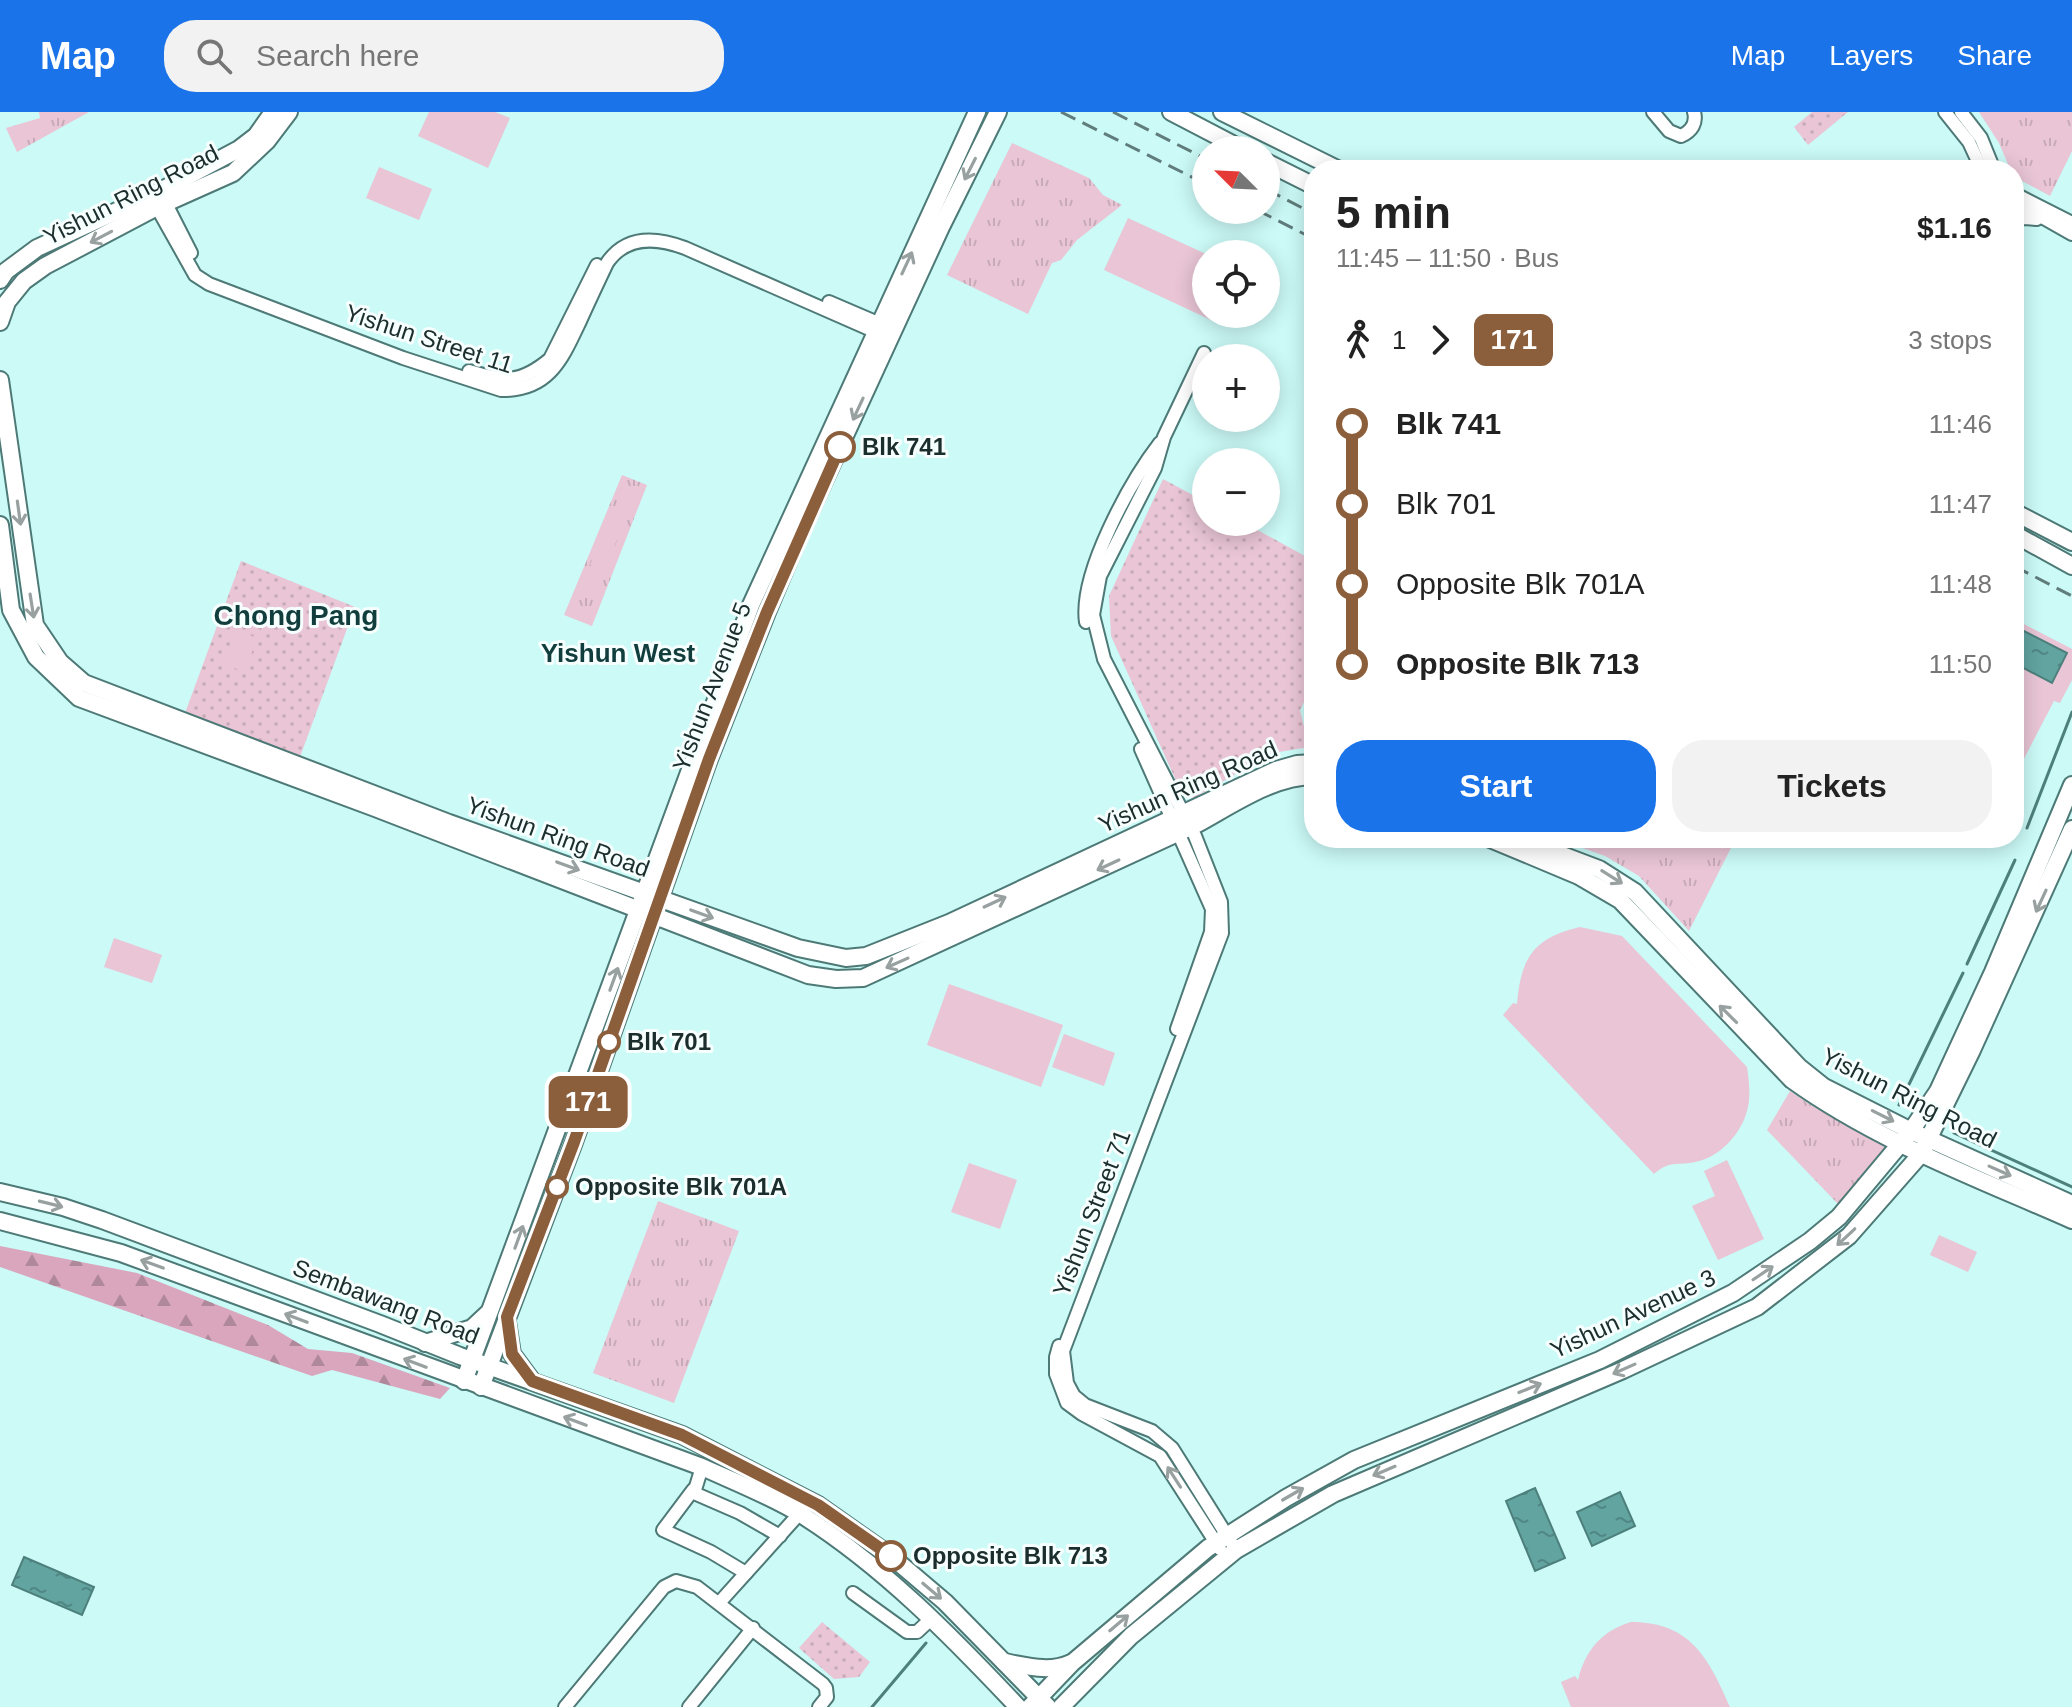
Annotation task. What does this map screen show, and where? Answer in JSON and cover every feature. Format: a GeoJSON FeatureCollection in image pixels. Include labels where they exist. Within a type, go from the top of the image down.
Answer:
{"type":"FeatureCollection","features":[{"type":"Feature","properties":{"kind":"main road","name":"Yishun Ring Road"},"geometry":{"type":"LineString","coordinates":[[0,322],[7,302],[24,281],[239,149],[256,136],[273,112]]}},
{"type":"Feature","properties":{"kind":"main road","name":"Yishun Ring Road"},"geometry":{"type":"LineString","coordinates":[[0,280],[6,271],[37,248],[233,173],[267,141],[289,112]]}},
{"type":"Feature","properties":{"kind":"main road","name":"Yishun Avenue 5"},"geometry":{"type":"LineString","coordinates":[[885,330],[977,112]]}},
{"type":"Feature","properties":{"kind":"main road","name":"Yishun Avenue 5"},"geometry":{"type":"LineString","coordinates":[[464,1381],[499,1313],[574,1142],[751,605],[885,330],[998,112]]}},
{"type":"Feature","properties":{"kind":"main road"},"geometry":{"type":"LineString","coordinates":[[1171,112],[1217,136]]}},
{"type":"Feature","properties":{"kind":"main road"},"geometry":{"type":"LineString","coordinates":[[1222,112],[1319,160]]}},
{"type":"Feature","properties":{"kind":"main road"},"geometry":{"type":"LineString","coordinates":[[1280,169],[1304,181]]}},
{"type":"Feature","properties":{"kind":"main road","name":"Yishun Ring Road"},"geometry":{"type":"LineString","coordinates":[[0,380],[35,625],[60,662],[84,683],[650,904],[808,975],[836,979],[863,978],[1181,823],[1276,770],[1304,764]]}},
{"type":"Feature","properties":{"kind":"main road"},"geometry":{"type":"LineString","coordinates":[[2024,517],[2072,542]]}},
{"type":"Feature","properties":{"kind":"main road","name":"Yishun Ring Road"},"geometry":{"type":"LineString","coordinates":[[0,525],[11,610],[36,657],[79,698],[650,904],[798,948],[846,958],[866,956],[1181,823],[1280,783],[1304,777]]}},
{"type":"Feature","properties":{"kind":"main road"},"geometry":{"type":"LineString","coordinates":[[2024,540],[2072,566]]}},
{"type":"Feature","properties":{"kind":"main road","name":"Yishun Avenue 3"},"geometry":{"type":"LineString","coordinates":[[1039,1704],[1072,1663],[1226,1546],[1354,1460],[1600,1360],[1733,1293],[1810,1241],[1839,1217],[1911,1131],[1938,1091],[1961,1045],[2072,785]]}},
{"type":"Feature","properties":{"kind":"main road","name":"Yishun Avenue 3"},"geometry":{"type":"LineString","coordinates":[[1061,1707],[1071,1701],[1131,1636],[1226,1546],[1333,1494],[1623,1370],[1757,1307],[1849,1236],[1925,1147],[2072,829]]}},
{"type":"Feature","properties":{"kind":"main road","name":"Yishun Ring Road"},"geometry":{"type":"LineString","coordinates":[[1512,848],[1579,876],[1620,900],[1792,1080],[1900,1145],[1925,1147],[2072,1204]]}},
{"type":"Feature","properties":{"kind":"main road","name":"Yishun Ring Road"},"geometry":{"type":"LineString","coordinates":[[1545,848],[1599,869],[1635,892],[1806,1075],[1911,1131],[1925,1147],[2072,1220]]}},
{"type":"Feature","properties":{"kind":"main road","name":"Sembawang Road"},"geometry":{"type":"LineString","coordinates":[[0,1192],[102,1220],[472,1361],[682,1435],[818,1505],[892,1557],[945,1602],[1004,1662],[1039,1704]]}},
{"type":"Feature","properties":{"kind":"main road","name":"Sembawang Road"},"geometry":{"type":"LineString","coordinates":[[0,1221],[121,1253],[702,1467],[799,1514],[849,1548],[932,1618],[1018,1707]]}},
{"type":"Feature","properties":{"kind":"main road","name":"Yishun Avenue 5"},"geometry":{"type":"LineString","coordinates":[[481,1387],[489,1367],[499,1313]]}},
{"type":"Feature","properties":{"kind":"main road"},"geometry":{"type":"LineString","coordinates":[[425,1343],[472,1328],[499,1313],[512,1354],[532,1381]]}},
{"type":"Feature","properties":{"kind":"main road"},"geometry":{"type":"LineString","coordinates":[[1004,1662],[1043,1669],[1072,1663]]}},
{"type":"Feature","properties":{"kind":"street"},"geometry":{"type":"LineString","coordinates":[[1653,112],[1669,131],[1681,136],[1693,128],[1696,121],[1694,112]]}},
{"type":"Feature","properties":{"kind":"street"},"geometry":{"type":"LineString","coordinates":[[1945,112],[1969,142],[1977,160]]}},
{"type":"Feature","properties":{"kind":"street"},"geometry":{"type":"LineString","coordinates":[[1961,112],[1981,138],[1990,160]]}},
{"type":"Feature","properties":{"kind":"street"},"geometry":{"type":"LineString","coordinates":[[2024,198],[2072,223]]}},
{"type":"Feature","properties":{"kind":"street","name":"Yishun Street 11"},"geometry":{"type":"LineString","coordinates":[[158,200],[201,269],[214,278],[406,350],[502,380],[526,377],[550,359],[600,260],[611,245],[642,233],[666,234],[688,241],[885,330]]}},
{"type":"Feature","properties":{"kind":"street"},"geometry":{"type":"LineString","coordinates":[[2024,207],[2072,234]]}},
{"type":"Feature","properties":{"kind":"street"},"geometry":{"type":"LineString","coordinates":[[2024,218],[2044,220]]}},
{"type":"Feature","properties":{"kind":"street"},"geometry":{"type":"LineString","coordinates":[[1181,823],[1097,656],[1085,613],[1087,585],[1097,555],[1145,463],[1164,437],[1192,378]]}},
{"type":"Feature","properties":{"kind":"street","name":"Yishun Street 71"},"geometry":{"type":"LineString","coordinates":[[1181,823],[1221,902],[1222,933],[1063,1351],[1067,1383],[1074,1396],[1085,1405],[1152,1431],[1172,1448],[1226,1546]]}},
{"type":"Feature","properties":{"kind":"street","name":"Yishun Street 71"},"geometry":{"type":"LineString","coordinates":[[1181,823],[1212,909],[1211,932],[1056,1357],[1056,1374],[1067,1403],[1160,1456],[1226,1546]]}},
{"type":"Feature","properties":{"kind":"street"},"geometry":{"type":"LineString","coordinates":[[1145,1446],[1152,1431]]}},
{"type":"Feature","properties":{"kind":"street"},"geometry":{"type":"LineString","coordinates":[[702,1467],[693,1490],[663,1530],[711,1552],[746,1573]]}},
{"type":"Feature","properties":{"kind":"street"},"geometry":{"type":"LineString","coordinates":[[693,1490],[695,1494],[740,1513],[780,1536]]}},
{"type":"Feature","properties":{"kind":"street"},"geometry":{"type":"LineString","coordinates":[[719,1603],[799,1514]]}},
{"type":"Feature","properties":{"kind":"street"},"geometry":{"type":"LineString","coordinates":[[565,1707],[664,1587],[676,1581],[686,1582],[719,1603],[826,1688],[827,1697],[819,1707]]}},
{"type":"Feature","properties":{"kind":"street"},"geometry":{"type":"LineString","coordinates":[[853,1593],[907,1632],[917,1632],[932,1618]]}},
{"type":"Feature","properties":{"kind":"street"},"geometry":{"type":"LineString","coordinates":[[689,1707],[753,1628]]}},
{"type":"Feature","properties":{"kind":"green space"},"geometry":{"type":"Polygon","coordinates":[[[39,112],[89,112],[17,152],[6,128],[40,118],[39,112]]]}},
{"type":"Feature","properties":{"kind":"green space"},"geometry":{"type":"Polygon","coordinates":[[[429,112],[495,112],[510,118],[488,168],[418,136],[429,112]]]}},
{"type":"Feature","properties":{"kind":"green space"},"geometry":{"type":"Polygon","coordinates":[[[1812,112],[1848,112],[1808,145],[1794,127],[1812,112]]]}},
{"type":"Feature","properties":{"kind":"green space"},"geometry":{"type":"Polygon","coordinates":[[[1979,112],[2072,112],[2072,151],[2050,196],[2024,182],[2024,160],[2006,160],[1979,112]]]}},
{"type":"Feature","properties":{"kind":"green space"},"geometry":{"type":"Polygon","coordinates":[[[1012,143],[1089,178],[1103,195],[1122,205],[1077,240],[1061,260],[1052,263],[1028,314],[947,275],[1012,143]]]}},
{"type":"Feature","properties":{"kind":"green space"},"geometry":{"type":"Polygon","coordinates":[[[379,167],[432,189],[419,220],[366,198],[379,167]]]}},
{"type":"Feature","properties":{"kind":"green space"},"geometry":{"type":"Polygon","coordinates":[[[1128,218],[1192,248],[1192,311],[1104,270],[1128,218]]]}},
{"type":"Feature","properties":{"kind":"green space"},"geometry":{"type":"Polygon","coordinates":[[[622,475],[647,485],[592,626],[564,615],[622,475]]]}},
{"type":"Feature","properties":{"kind":"green space"},"geometry":{"type":"Polygon","coordinates":[[[1163,479],[1192,495],[1192,536],[1268,536],[1304,556],[1304,702],[1300,710],[1304,748],[1273,753],[1194,798],[1182,794],[1111,636],[1109,596],[1163,479]]]}},
{"type":"Feature","properties":{"kind":"green space"},"geometry":{"type":"Polygon","coordinates":[[[606,522],[621,528],[606,570],[590,565],[606,522]]]}},
{"type":"Feature","properties":{"kind":"green space"},"geometry":{"type":"Polygon","coordinates":[[[241,561],[355,607],[300,757],[185,713],[241,561]]]}},
{"type":"Feature","properties":{"kind":"green space"},"geometry":{"type":"Polygon","coordinates":[[[2024,624],[2072,649],[2072,680],[2060,703],[2054,701],[2024,759],[2024,624]]]}},
{"type":"Feature","properties":{"kind":"green space"},"geometry":{"type":"Polygon","coordinates":[[[236,630],[257,638],[245,672],[223,664],[236,630]]]}},
{"type":"Feature","properties":{"kind":"green space"},"geometry":{"type":"Polygon","coordinates":[[[1583,848],[1731,848],[1689,931],[1639,876],[1605,856],[1583,848]]]}},
{"type":"Feature","properties":{"kind":"green space"},"geometry":{"type":"Polygon","coordinates":[[[1580,927],[1622,936],[1747,1067],[1749,1095],[1744,1120],[1728,1144],[1712,1156],[1669,1165],[1654,1174],[1503,1015],[1513,1003],[1517,1004],[1522,974],[1532,952],[1551,937],[1580,927]]]}},
{"type":"Feature","properties":{"kind":"green space"},"geometry":{"type":"Polygon","coordinates":[[[114,938],[162,955],[152,983],[104,967],[114,938]]]}},
{"type":"Feature","properties":{"kind":"green space"},"geometry":{"type":"Polygon","coordinates":[[[949,984],[1063,1025],[1041,1087],[927,1045],[949,984]]]}},
{"type":"Feature","properties":{"kind":"green space"},"geometry":{"type":"Polygon","coordinates":[[[1064,1034],[1115,1053],[1104,1086],[1052,1067],[1064,1034]]]}},
{"type":"Feature","properties":{"kind":"green space"},"geometry":{"type":"Polygon","coordinates":[[[1790,1091],[1889,1148],[1838,1204],[1767,1130],[1790,1091]]]}},
{"type":"Feature","properties":{"kind":"green space"},"geometry":{"type":"Polygon","coordinates":[[[1727,1160],[1764,1239],[1718,1260],[1692,1206],[1715,1196],[1704,1171],[1727,1160]]]}},
{"type":"Feature","properties":{"kind":"green space"},"geometry":{"type":"Polygon","coordinates":[[[969,1163],[1017,1180],[1000,1229],[951,1212],[969,1163]]]}},
{"type":"Feature","properties":{"kind":"green space"},"geometry":{"type":"Polygon","coordinates":[[[658,1201],[739,1231],[674,1403],[593,1373],[658,1201]]]}},
{"type":"Feature","properties":{"kind":"green space"},"geometry":{"type":"Polygon","coordinates":[[[1939,1235],[1977,1252],[1968,1272],[1930,1255],[1939,1235]]]}},
{"type":"Feature","properties":{"kind":"green space"},"geometry":{"type":"Polygon","coordinates":[[[0,1246],[137,1273],[268,1325],[308,1349],[352,1353],[450,1388],[440,1399],[332,1370],[312,1376],[0,1267],[0,1246]]]}},
{"type":"Feature","properties":{"kind":"green space"},"geometry":{"type":"Polygon","coordinates":[[[822,1622],[870,1662],[859,1677],[834,1679],[799,1648],[822,1622]]]}},
{"type":"Feature","properties":{"kind":"green space"},"geometry":{"type":"Polygon","coordinates":[[[1631,1622],[1669,1629],[1695,1646],[1714,1673],[1730,1707],[1571,1707],[1561,1682],[1575,1676],[1578,1680],[1585,1660],[1596,1644],[1611,1631],[1631,1622]]]}},
{"type":"Feature","properties":{"kind":"water"},"geometry":{"type":"Polygon","coordinates":[[[2024,631],[2067,653],[2052,683],[2024,668],[2024,631]]]}},
{"type":"Feature","properties":{"kind":"water"},"geometry":{"type":"Polygon","coordinates":[[[1535,1488],[1565,1558],[1535,1571],[1506,1501],[1535,1488]]]}},
{"type":"Feature","properties":{"kind":"water"},"geometry":{"type":"Polygon","coordinates":[[[1620,1492],[1635,1526],[1592,1546],[1577,1512],[1620,1492]]]}},
{"type":"Feature","properties":{"kind":"water"},"geometry":{"type":"Polygon","coordinates":[[[24,1557],[94,1587],[82,1615],[12,1585],[24,1557]]]}},
{"type":"Feature","properties":{"kind":"waterway"},"geometry":{"type":"LineString","coordinates":[[2027,828],[2072,712]]}},
{"type":"Feature","properties":{"kind":"waterway"},"geometry":{"type":"LineString","coordinates":[[1967,964],[2015,860]]}},
{"type":"Feature","properties":{"kind":"waterway"},"geometry":{"type":"LineString","coordinates":[[1899,1105],[1963,973]]}},
{"type":"Feature","properties":{"kind":"waterway"},"geometry":{"type":"LineString","coordinates":[[1954,1133],[2072,1187]]}},
{"type":"Feature","properties":{"kind":"waterway"},"geometry":{"type":"LineString","coordinates":[[872,1707],[926,1643]]}},
{"type":"Feature","properties":{"kind":"railway"},"geometry":{"type":"LineString","coordinates":[[1061,112],[1192,177]]}},
{"type":"Feature","properties":{"kind":"railway"},"geometry":{"type":"LineString","coordinates":[[1113,112],[1192,152]]}},
{"type":"Feature","properties":{"kind":"railway"},"geometry":{"type":"LineString","coordinates":[[1280,196],[1304,209]]}},
{"type":"Feature","properties":{"kind":"railway"},"geometry":{"type":"LineString","coordinates":[[1280,222],[1304,234]]}},
{"type":"Feature","properties":{"kind":"railway"},"geometry":{"type":"LineString","coordinates":[[2024,571],[2072,596]]}},
{"type":"Feature","properties":{"kind":"bus line","name":"171"},"geometry":{"type":"LineString","coordinates":[[840,447],[767,612],[694,798],[574,1142],[507,1317],[512,1354],[532,1381],[682,1435],[818,1505],[891,1556]]}},
{"type":"Feature","properties":{"kind":"place","name":"Blk 741"},"geometry":{"type":"Point","coordinates":[840,447]}},
{"type":"Feature","properties":{"kind":"place","name":"Blk 701"},"geometry":{"type":"Point","coordinates":[609,1042]}},
{"type":"Feature","properties":{"kind":"place","name":"Opposite Blk 701A"},"geometry":{"type":"Point","coordinates":[557,1187]}},
{"type":"Feature","properties":{"kind":"place","name":"Opposite Blk 713"},"geometry":{"type":"Point","coordinates":[891,1556]}},
{"type":"Feature","properties":{"kind":"district","name":"Chong Pang"},"geometry":{"type":"Point","coordinates":[296,615]}},
{"type":"Feature","properties":{"kind":"district","name":"Yishun West"},"geometry":{"type":"Point","coordinates":[618,653]}}]}
